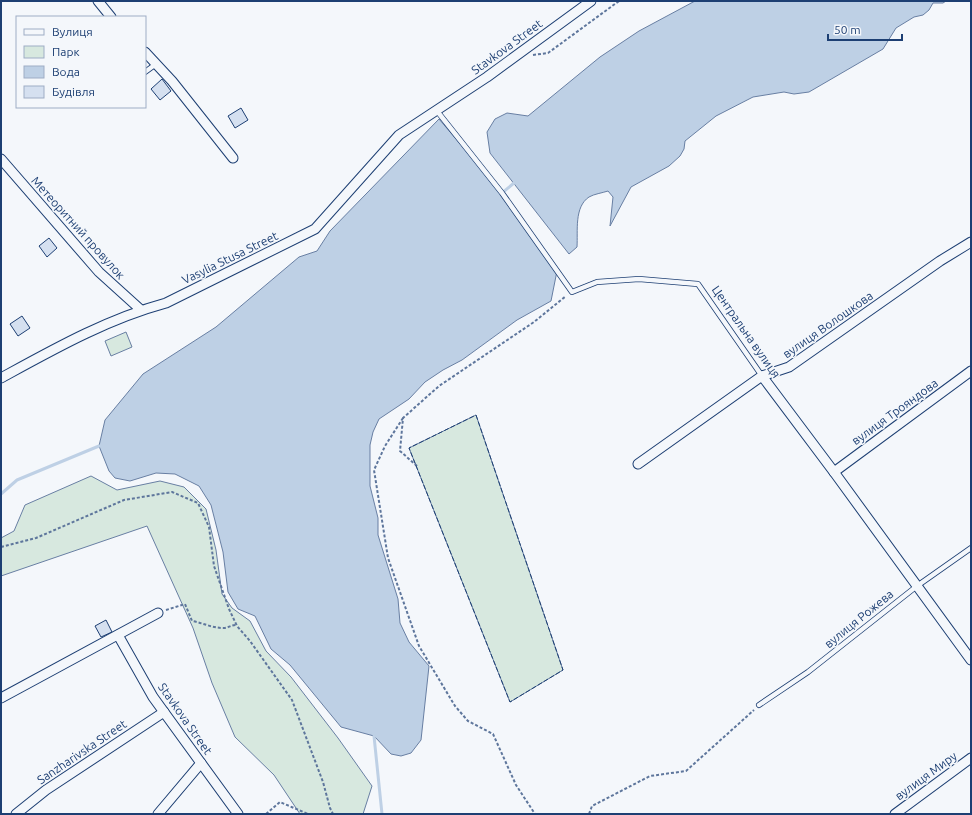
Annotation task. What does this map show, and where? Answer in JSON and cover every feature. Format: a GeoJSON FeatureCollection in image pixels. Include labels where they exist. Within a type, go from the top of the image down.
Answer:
{"type":"FeatureCollection","features":[{"type":"Feature","properties":{"kind":"street"},"geometry":{"type":"LineString","coordinates":[[98,1],[110,16]]}},
{"type":"Feature","properties":{"kind":"street","name":"Stavkova Street"},"geometry":{"type":"LineString","coordinates":[[437,111],[512,59],[591,1]]}},
{"type":"Feature","properties":{"kind":"street"},"geometry":{"type":"LineString","coordinates":[[146,53],[172,81],[233,158]]}},
{"type":"Feature","properties":{"kind":"street","name":"Vasylia Stusa Street"},"geometry":{"type":"LineString","coordinates":[[1,378],[63,343],[141,310],[166,303],[315,229],[398,135],[437,111]]}},
{"type":"Feature","properties":{"kind":"street","name":"Метеоритний провулок"},"geometry":{"type":"LineString","coordinates":[[1,160],[99,272],[141,310]]}},
{"type":"Feature","properties":{"kind":"street","name":"вулиця Волошкова"},"geometry":{"type":"LineString","coordinates":[[638,464],[762,376],[789,367],[940,261],[971,242]]}},
{"type":"Feature","properties":{"kind":"street","name":"вулиця Трояндова"},"geometry":{"type":"LineString","coordinates":[[834,472],[971,371]]}},
{"type":"Feature","properties":{"kind":"street","name":"Центральна вулиця"},"geometry":{"type":"LineString","coordinates":[[762,376],[971,660]]}},
{"type":"Feature","properties":{"kind":"street"},"geometry":{"type":"LineString","coordinates":[[1,698],[158,612]]}},
{"type":"Feature","properties":{"kind":"street","name":"Stavkova Street"},"geometry":{"type":"LineString","coordinates":[[118,635],[153,697],[238,814]]}},
{"type":"Feature","properties":{"kind":"street","name":"Sanzharivska Street"},"geometry":{"type":"LineString","coordinates":[[16,814],[46,790],[164,712]]}},
{"type":"Feature","properties":{"kind":"street","name":"вулиця Миру"},"geometry":{"type":"LineString","coordinates":[[895,814],[971,758]]}},
{"type":"Feature","properties":{"kind":"street"},"geometry":{"type":"LineString","coordinates":[[158,814],[201,763]]}},
{"type":"Feature","properties":{"kind":"lane"},"geometry":{"type":"LineString","coordinates":[[146,71],[156,64]]}},
{"type":"Feature","properties":{"kind":"lane"},"geometry":{"type":"LineString","coordinates":[[437,111],[502,193],[572,292]]}},
{"type":"Feature","properties":{"kind":"lane","name":"Центральна вулиця"},"geometry":{"type":"LineString","coordinates":[[572,292],[597,282],[639,279],[698,284],[762,376]]}},
{"type":"Feature","properties":{"kind":"lane","name":"вулиця Рожева"},"geometry":{"type":"LineString","coordinates":[[759,705],[808,672],[917,586],[971,548]]}},
{"type":"Feature","properties":{"kind":"path"},"geometry":{"type":"LineString","coordinates":[[512,59],[548,53],[618,1]]}},
{"type":"Feature","properties":{"kind":"path"},"geometry":{"type":"LineString","coordinates":[[535,814],[516,785],[492,734],[468,721],[455,706],[419,646],[388,558],[374,470],[385,446],[403,418],[439,386],[534,322],[572,292]]}},
{"type":"Feature","properties":{"kind":"path"},"geometry":{"type":"LineString","coordinates":[[403,418],[400,451],[417,466]]}},
{"type":"Feature","properties":{"kind":"path"},"geometry":{"type":"LineString","coordinates":[[1,547],[36,538],[124,500],[172,492],[198,502],[209,527],[214,566],[229,609],[237,626],[250,641],[292,700],[323,782],[333,814]]}},
{"type":"Feature","properties":{"kind":"path"},"geometry":{"type":"LineString","coordinates":[[158,612],[186,604],[192,621],[200,622],[211,627],[226,628],[233,625],[237,626]]}},
{"type":"Feature","properties":{"kind":"path"},"geometry":{"type":"LineString","coordinates":[[588,814],[592,806],[650,776],[686,771],[759,705]]}},
{"type":"Feature","properties":{"kind":"path"},"geometry":{"type":"LineString","coordinates":[[266,814],[280,802],[308,814]]}},
{"type":"Feature","properties":{"kind":"green space"},"geometry":{"type":"Polygon","coordinates":[[[126,332],[132,347],[111,356],[105,341],[126,332]]]}},
{"type":"Feature","properties":{"kind":"green space"},"geometry":{"type":"Polygon","coordinates":[[[476,415],[563,670],[510,702],[409,448],[476,415]]]}},
{"type":"Feature","properties":{"kind":"green space"},"geometry":{"type":"Polygon","coordinates":[[[91,476],[117,490],[160,481],[184,487],[206,509],[216,550],[222,594],[232,608],[250,621],[266,651],[291,677],[338,738],[372,786],[363,814],[300,814],[274,775],[235,737],[212,683],[193,628],[147,526],[1,576],[1,538],[14,531],[25,505],[91,476]]]}},
{"type":"Feature","properties":{"kind":"water"},"geometry":{"type":"Polygon","coordinates":[[[695,1],[946,1],[943,3],[933,3],[929,10],[923,15],[914,17],[896,28],[883,49],[809,92],[794,94],[784,92],[753,97],[716,116],[685,141],[684,149],[680,156],[669,166],[631,187],[610,226],[613,197],[608,191],[589,197],[584,201],[579,213],[577,247],[569,254],[490,153],[487,132],[495,119],[507,113],[528,116],[600,57],[639,31],[695,1]]]}},
{"type":"Feature","properties":{"kind":"water"},"geometry":{"type":"Polygon","coordinates":[[[439,119],[502,193],[557,271],[551,301],[517,320],[462,360],[425,382],[409,399],[379,419],[373,432],[370,445],[370,486],[378,518],[378,535],[398,599],[400,623],[409,642],[429,666],[421,740],[411,753],[401,756],[391,754],[374,736],[341,727],[290,665],[271,649],[255,616],[238,609],[228,592],[223,552],[211,505],[199,486],[175,474],[156,473],[130,481],[115,478],[109,471],[99,446],[105,420],[143,374],[216,327],[299,257],[317,251],[330,231],[439,119]]]}},
{"type":"Feature","properties":{"kind":"building"},"geometry":{"type":"Polygon","coordinates":[[[162,79],[171,91],[160,100],[151,89],[162,79]]]}},
{"type":"Feature","properties":{"kind":"building"},"geometry":{"type":"Polygon","coordinates":[[[241,108],[248,120],[235,128],[228,116],[241,108]]]}},
{"type":"Feature","properties":{"kind":"building"},"geometry":{"type":"Polygon","coordinates":[[[49,238],[57,248],[47,257],[39,246],[49,238]]]}},
{"type":"Feature","properties":{"kind":"building"},"geometry":{"type":"Polygon","coordinates":[[[22,316],[30,328],[18,336],[10,324],[22,316]]]}},
{"type":"Feature","properties":{"kind":"building"},"geometry":{"type":"Polygon","coordinates":[[[106,620],[112,632],[101,637],[95,626],[106,620]]]}},
{"type":"Feature","properties":{"kind":"waterway"},"geometry":{"type":"LineString","coordinates":[[502,193],[514,183]]}},
{"type":"Feature","properties":{"kind":"waterway"},"geometry":{"type":"LineString","coordinates":[[1,494],[17,480],[99,446]]}},
{"type":"Feature","properties":{"kind":"waterway"},"geometry":{"type":"LineString","coordinates":[[374,736],[382,814]]}},
{"type":"Feature","properties":{"kind":"fence"},"geometry":{"type":"LineString","coordinates":[[476,415],[563,670],[510,702],[409,448],[476,415]]}}]}
